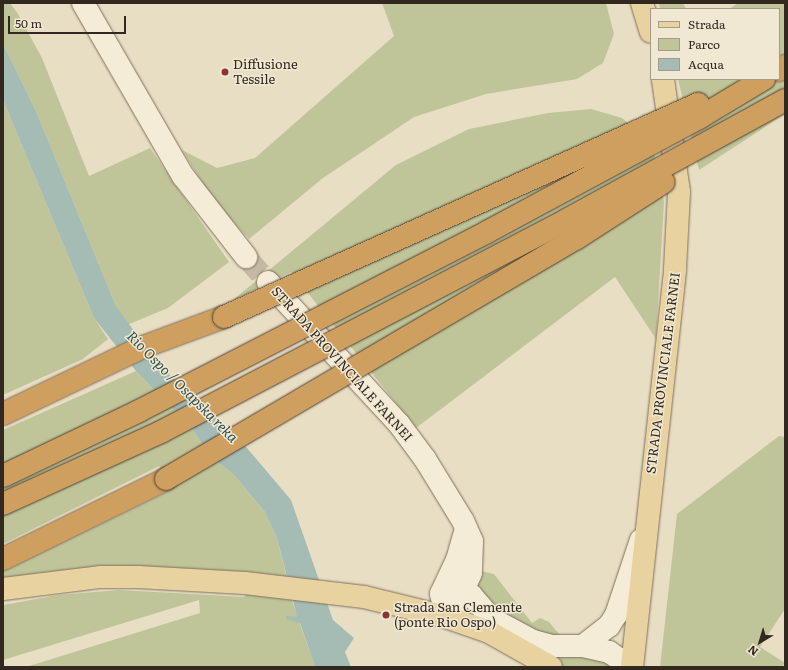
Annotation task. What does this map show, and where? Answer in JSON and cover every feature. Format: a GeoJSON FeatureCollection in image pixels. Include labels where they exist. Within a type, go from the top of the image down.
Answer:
{"type":"FeatureCollection","features":[{"type":"Feature","properties":{"kind":"highway"},"geometry":{"type":"LineString","coordinates":[[3,414],[143,347],[224,317],[752,80]]}},
{"type":"Feature","properties":{"kind":"highway"},"geometry":{"type":"LineString","coordinates":[[3,476],[139,411],[507,222],[700,118],[762,80]]}},
{"type":"Feature","properties":{"kind":"highway"},"geometry":{"type":"LineString","coordinates":[[3,504],[168,428],[566,220],[785,100]]}},
{"type":"Feature","properties":{"kind":"highway"},"geometry":{"type":"LineString","coordinates":[[3,559],[166,479],[577,238],[785,103]]}},
{"type":"Feature","properties":{"kind":"main road"},"geometry":{"type":"LineString","coordinates":[[642,3],[650,29]]}},
{"type":"Feature","properties":{"kind":"main road","name":"STRADA PROVINCIALE FARNEI"},"geometry":{"type":"LineString","coordinates":[[632,667],[645,530],[667,351],[679,192],[663,80]]}},
{"type":"Feature","properties":{"kind":"main road"},"geometry":{"type":"LineString","coordinates":[[3,589],[101,577],[200,579],[364,597],[446,617],[489,632],[550,667]]}},
{"type":"Feature","properties":{"kind":"street"},"geometry":{"type":"LineString","coordinates":[[83,3],[183,176],[246,257]]}},
{"type":"Feature","properties":{"kind":"street","name":"STRADA PROVINCIALE FARNEI"},"geometry":{"type":"LineString","coordinates":[[268,282],[399,424],[438,479],[466,528],[472,541],[472,560],[454,587],[446,617]]}},
{"type":"Feature","properties":{"kind":"street"},"geometry":{"type":"LineString","coordinates":[[583,646],[609,626],[616,615],[645,530]]}},
{"type":"Feature","properties":{"kind":"street"},"geometry":{"type":"LineString","coordinates":[[454,587],[492,620],[533,641],[552,646],[583,646],[609,652],[632,667]]}},
{"type":"Feature","properties":{"kind":"green space"},"geometry":{"type":"Polygon","coordinates":[[[3,3],[10,3],[18,14],[42,58],[89,176],[150,148],[229,262],[168,308],[127,325],[116,306],[36,111],[3,44],[3,3]]]}},
{"type":"Feature","properties":{"kind":"green space"},"geometry":{"type":"Polygon","coordinates":[[[382,3],[606,3],[614,34],[603,63],[577,79],[486,94],[414,117],[323,178],[249,239],[213,200],[182,150],[217,168],[255,158],[394,36],[382,3]]]}},
{"type":"Feature","properties":{"kind":"green space"},"geometry":{"type":"Polygon","coordinates":[[[659,3],[683,3],[686,8],[660,8],[659,3]]]}},
{"type":"Feature","properties":{"kind":"green space"},"geometry":{"type":"Polygon","coordinates":[[[738,3],[785,3],[785,114],[699,170],[678,80],[780,80],[780,8],[730,8],[738,3]]]}},
{"type":"Feature","properties":{"kind":"green space"},"geometry":{"type":"Polygon","coordinates":[[[3,100],[94,318],[108,339],[83,359],[3,395],[3,100]]]}},
{"type":"Feature","properties":{"kind":"green space"},"geometry":{"type":"Polygon","coordinates":[[[591,109],[622,118],[646,138],[655,157],[664,202],[656,339],[615,277],[416,428],[291,272],[233,300],[396,165],[469,129],[548,113],[591,109]]]}},
{"type":"Feature","properties":{"kind":"green space"},"geometry":{"type":"Polygon","coordinates":[[[136,371],[193,430],[211,457],[234,475],[265,512],[277,538],[293,604],[315,667],[26,667],[200,613],[199,600],[3,660],[3,605],[59,595],[119,590],[244,597],[256,584],[257,573],[85,569],[3,578],[3,571],[173,489],[159,466],[3,544],[3,430],[136,371]]]}},
{"type":"Feature","properties":{"kind":"green space"},"geometry":{"type":"Polygon","coordinates":[[[779,436],[785,437],[785,609],[760,647],[785,663],[782,667],[660,667],[677,514],[779,436]]]}},
{"type":"Feature","properties":{"kind":"green space"},"geometry":{"type":"Polygon","coordinates":[[[481,571],[494,574],[532,623],[540,618],[549,622],[560,635],[559,640],[501,616],[478,593],[475,581],[481,571]]]}},
{"type":"Feature","properties":{"kind":"green space"},"geometry":{"type":"Polygon","coordinates":[[[592,653],[612,667],[562,667],[547,654],[592,653]]]}},
{"type":"Feature","properties":{"kind":"water"},"geometry":{"type":"Polygon","coordinates":[[[3,44],[36,111],[116,306],[157,363],[247,448],[291,500],[333,620],[354,638],[345,652],[351,667],[315,667],[300,623],[286,619],[286,616],[297,617],[277,538],[265,512],[234,475],[211,457],[193,430],[136,371],[94,318],[3,100],[3,44]]]}},
{"type":"Feature","properties":{"kind":"tunnel"},"geometry":{"type":"LineString","coordinates":[[246,257],[268,282]]}},
{"type":"Feature","properties":{"kind":"place","name":"Diffusione Tessile"},"geometry":{"type":"Point","coordinates":[225,72]}},
{"type":"Feature","properties":{"kind":"place","name":"Strada San Clemente (ponte Rio Ospo)"},"geometry":{"type":"Point","coordinates":[386,615]}},
{"type":"Feature","properties":{"kind":"water label","name":"Rio Ospo / Osapska reka"},"geometry":{"type":"Point","coordinates":[183,386]}}]}
